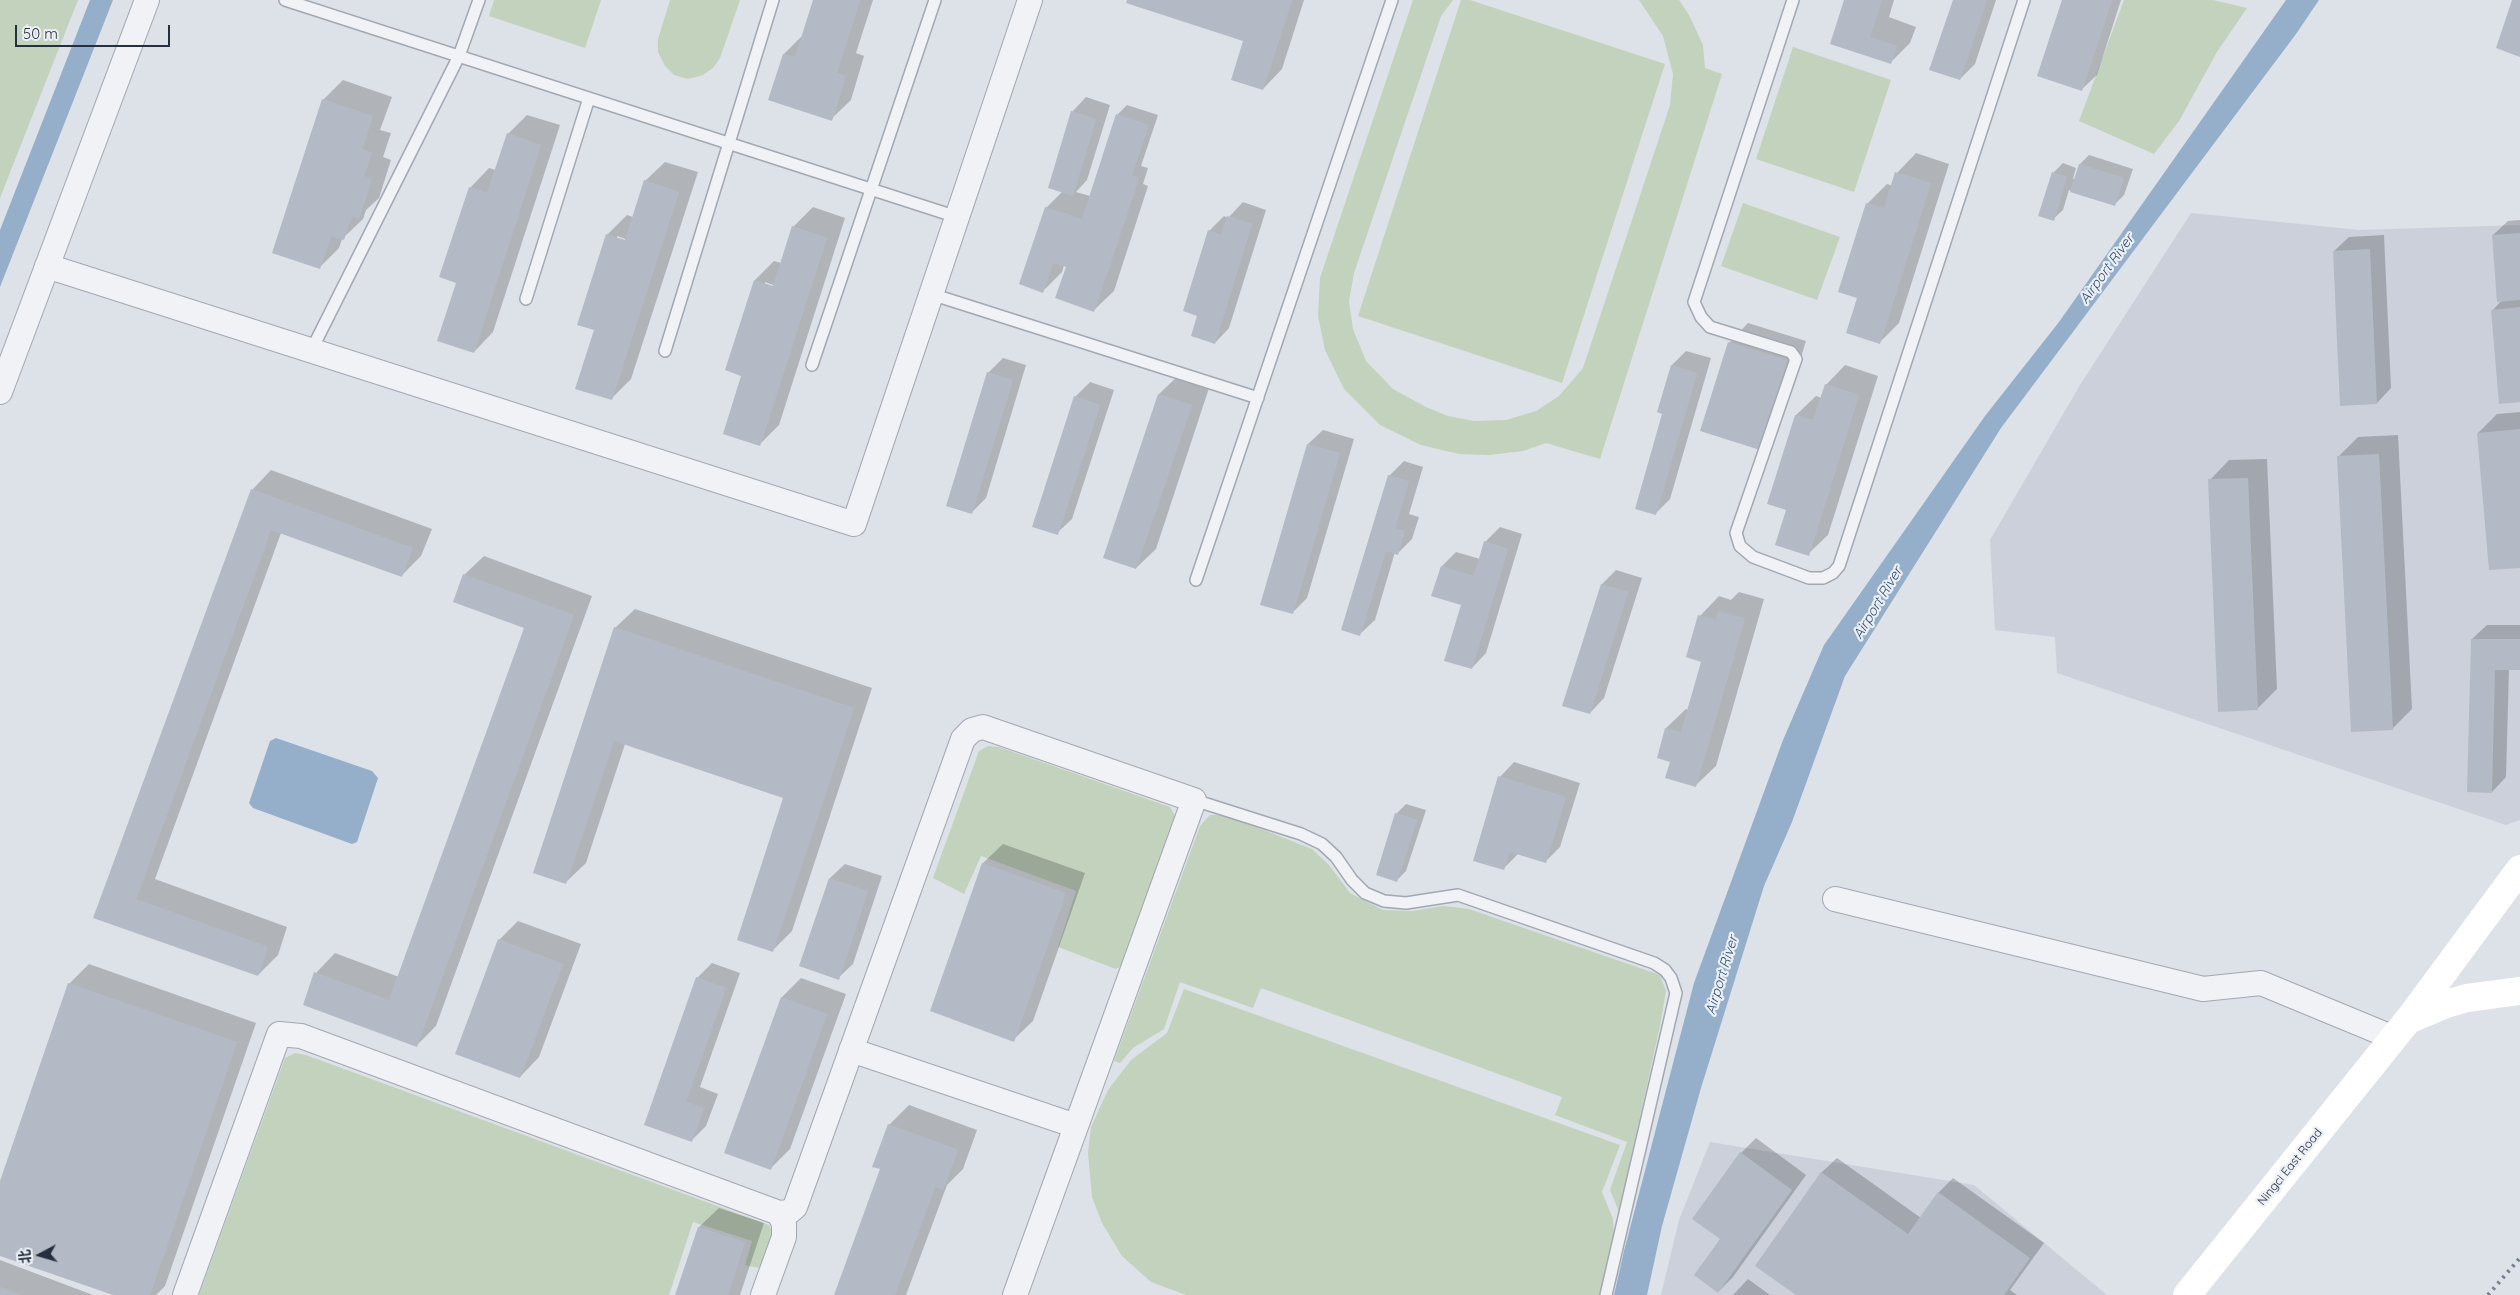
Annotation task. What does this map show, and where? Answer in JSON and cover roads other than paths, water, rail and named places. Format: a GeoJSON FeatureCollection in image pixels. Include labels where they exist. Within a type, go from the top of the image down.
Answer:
{"type":"FeatureCollection","features":[{"type":"Feature","properties":{"kind":"main road","name":"Ningci East Road"},"geometry":{"type":"LineString","coordinates":[[2187,1295],[2401,1029],[2520,870]]}},
{"type":"Feature","properties":{"kind":"main road"},"geometry":{"type":"LineString","coordinates":[[2401,1029],[2446,1004],[2467,998],[2520,991]]}},
{"type":"Feature","properties":{"kind":"street"},"geometry":{"type":"LineString","coordinates":[[0,392],[146,0]]}},
{"type":"Feature","properties":{"kind":"street"},"geometry":{"type":"LineString","coordinates":[[47,266],[854,524],[1030,0]]}},
{"type":"Feature","properties":{"kind":"street"},"geometry":{"type":"LineString","coordinates":[[184,1295],[279,1034],[301,1036],[779,1213],[789,1212],[795,1207],[963,739],[972,730],[983,727],[1194,800],[1015,1295]]}},
{"type":"Feature","properties":{"kind":"street"},"geometry":{"type":"LineString","coordinates":[[1835,899],[2203,989],[2261,983],[2401,1029]]}},
{"type":"Feature","properties":{"kind":"street"},"geometry":{"type":"LineString","coordinates":[[851,1050],[1076,1126]]}},
{"type":"Feature","properties":{"kind":"street"},"geometry":{"type":"LineString","coordinates":[[763,1295],[784,1237],[784,1224],[779,1213]]}},
{"type":"Feature","properties":{"kind":"lane"},"geometry":{"type":"LineString","coordinates":[[285,0],[957,217]]}},
{"type":"Feature","properties":{"kind":"lane"},"geometry":{"type":"LineString","coordinates":[[311,351],[459,56],[479,0]]}},
{"type":"Feature","properties":{"kind":"lane"},"geometry":{"type":"LineString","coordinates":[[665,351],[773,0]]}},
{"type":"Feature","properties":{"kind":"lane"},"geometry":{"type":"LineString","coordinates":[[812,365],[935,0]]}},
{"type":"Feature","properties":{"kind":"lane"},"geometry":{"type":"LineString","coordinates":[[1196,580],[1392,0]]}},
{"type":"Feature","properties":{"kind":"lane"},"geometry":{"type":"LineString","coordinates":[[1793,0],[1694,302],[1701,317],[1710,327],[1791,352],[1796,359],[1736,533],[1740,546],[1753,558],[1809,578],[1823,578],[1833,573],[1840,566],[2024,0]]}},
{"type":"Feature","properties":{"kind":"lane"},"geometry":{"type":"LineString","coordinates":[[526,299],[588,98]]}},
{"type":"Feature","properties":{"kind":"lane"},"geometry":{"type":"LineString","coordinates":[[931,294],[1258,398]]}},
{"type":"Feature","properties":{"kind":"lane"},"geometry":{"type":"LineString","coordinates":[[1194,800],[1301,834],[1322,844],[1336,857],[1352,880],[1365,893],[1384,901],[1406,903],[1458,895],[1654,963],[1665,970],[1671,978],[1676,993],[1606,1295]]}},
{"type":"Feature","properties":{"kind":"water"},"geometry":{"type":"Polygon","coordinates":[[[90,0],[113,0],[0,287],[0,230],[90,0]]]}},
{"type":"Feature","properties":{"kind":"water","name":"Airport River"},"geometry":{"type":"Polygon","coordinates":[[[2286,0],[2319,0],[2296,34],[2001,428],[1845,676],[1792,822],[1764,886],[1701,1088],[1662,1226],[1647,1295],[1614,1295],[1694,983],[1783,740],[1824,645],[1985,416],[2059,322],[2286,0]]]}},
{"type":"Feature","properties":{"kind":"water"},"geometry":{"type":"Polygon","coordinates":[[[276,738],[372,771],[378,778],[357,842],[352,844],[253,808],[249,803],[270,741],[276,738]]]}},
{"type":"Feature","properties":{"kind":"railway"},"geometry":{"type":"LineString","coordinates":[[2488,1295],[2520,1258]]}}]}
